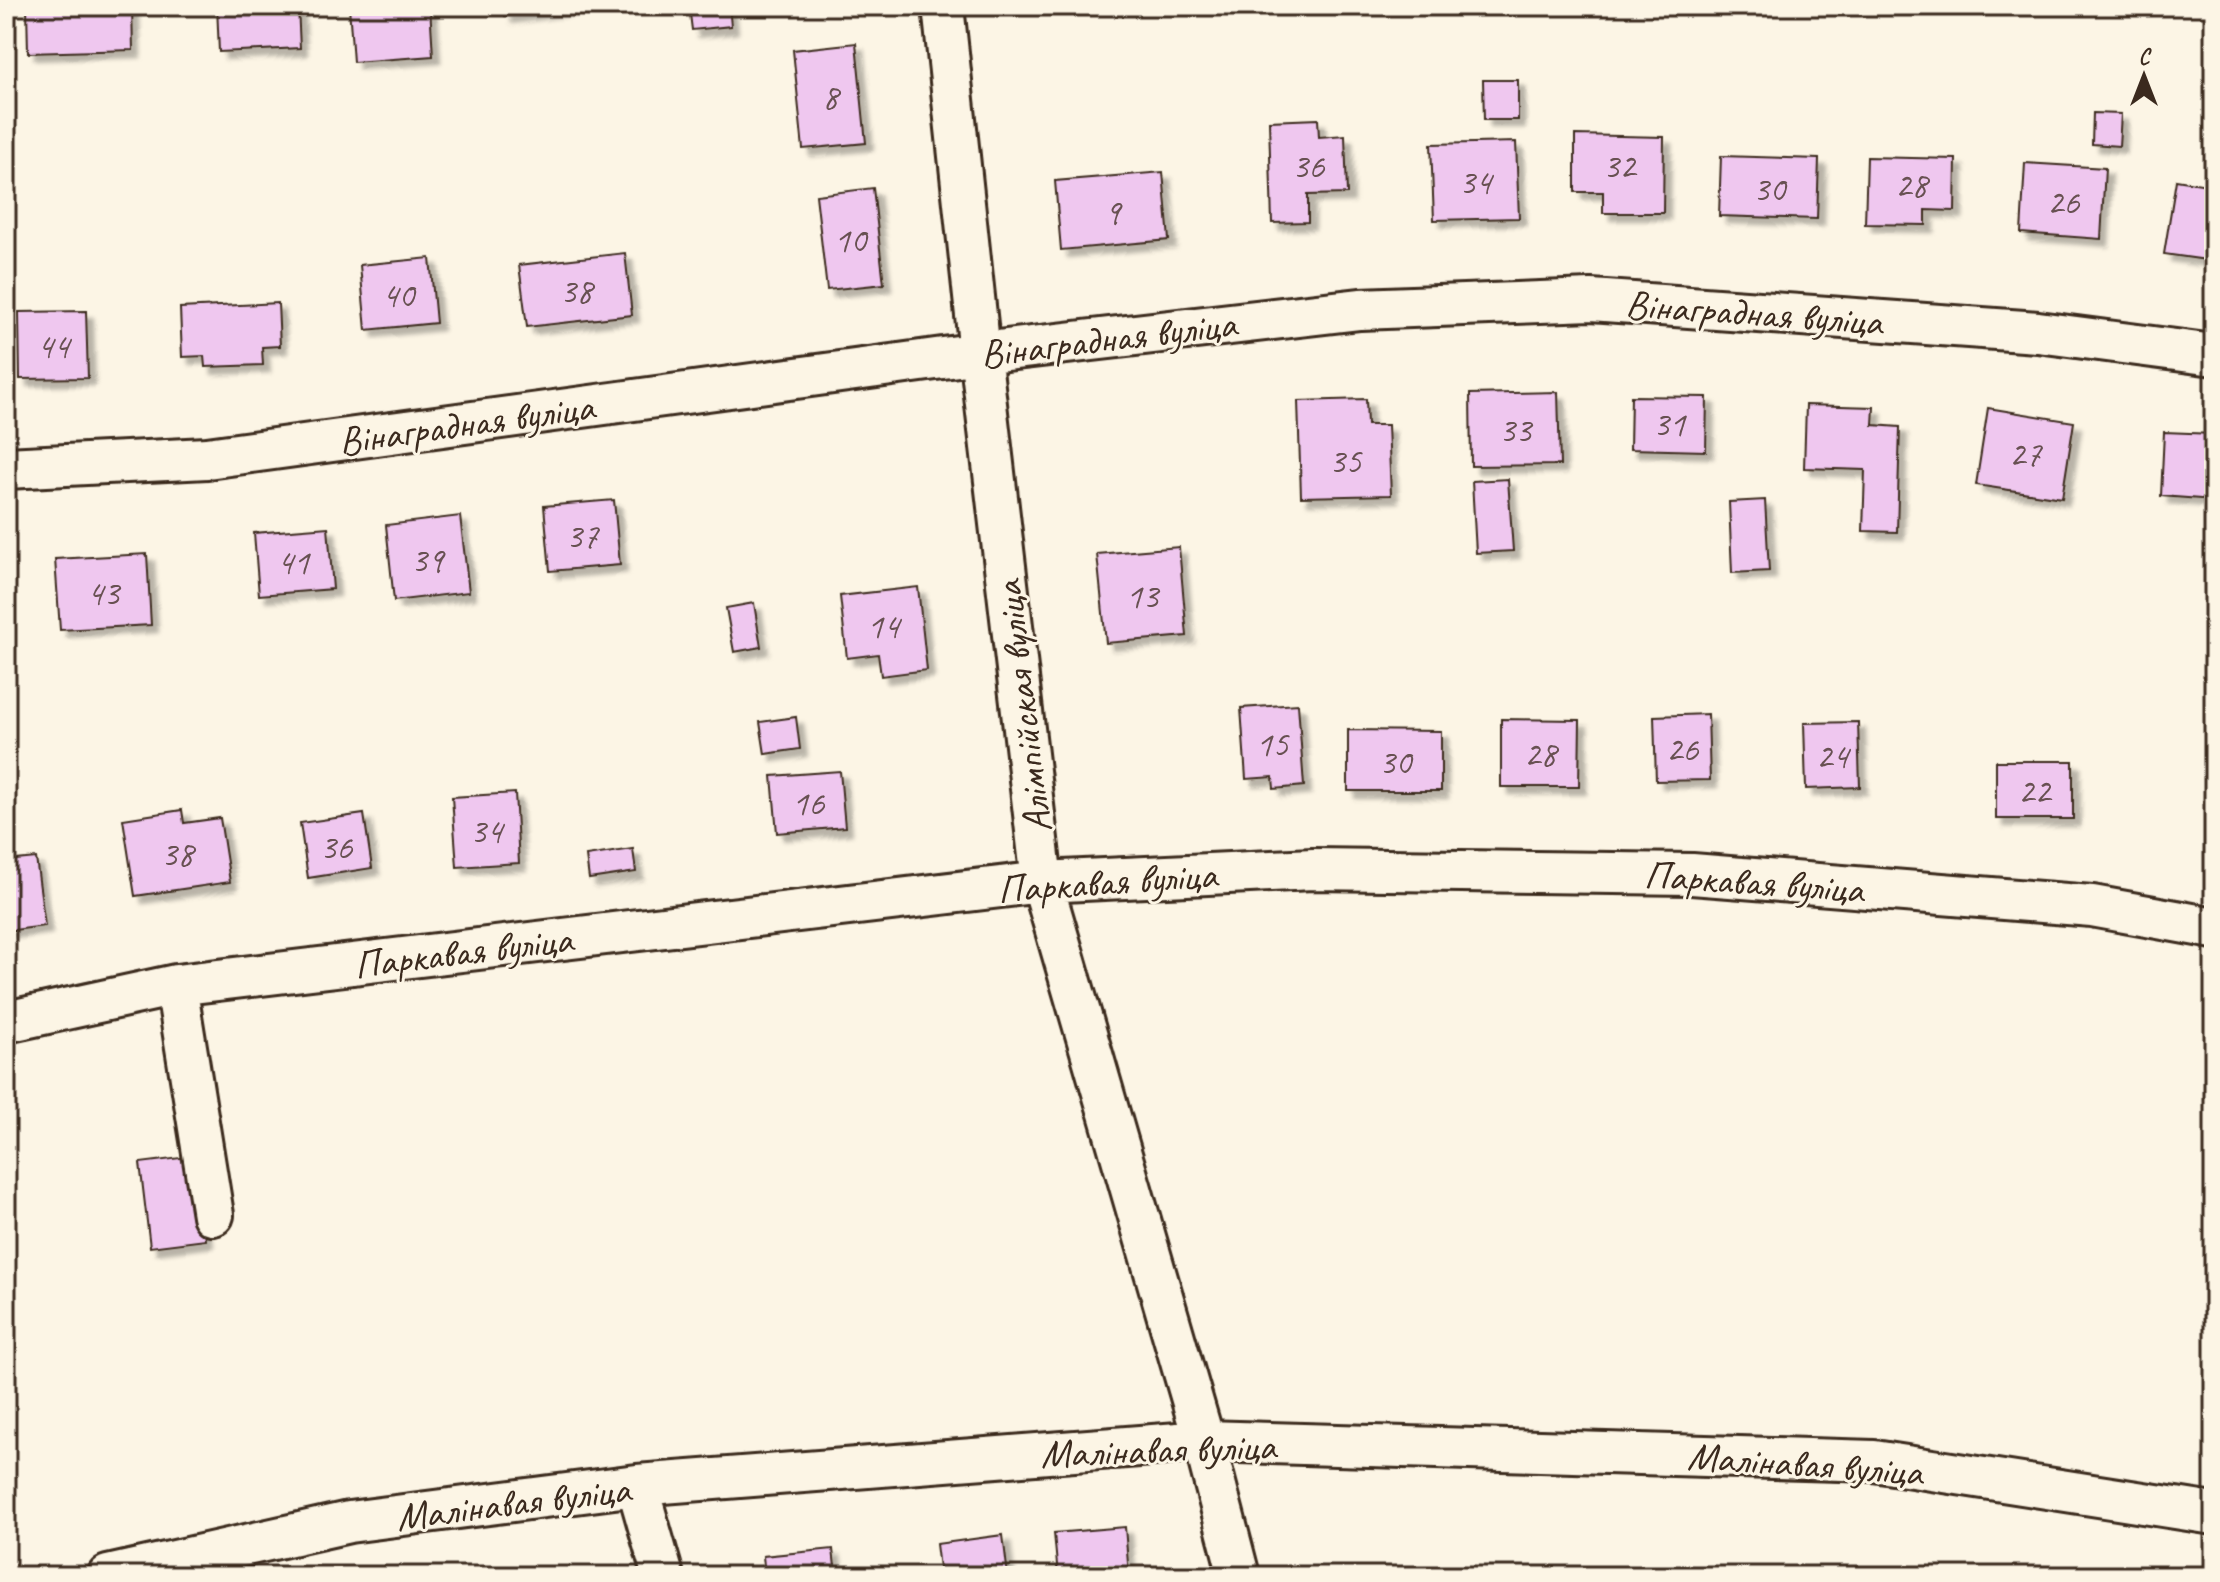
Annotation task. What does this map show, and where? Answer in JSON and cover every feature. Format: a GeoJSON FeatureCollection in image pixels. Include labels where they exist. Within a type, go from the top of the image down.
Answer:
{"type":"FeatureCollection","features":[{"type":"Feature","properties":{"kind":"street","name":"Алімпійская вуліца"},"geometry":{"type":"LineString","coordinates":[[943,6],[1042,882],[1204,1441],[1239,1576]]}},
{"type":"Feature","properties":{"kind":"street","name":"Вінаградная вуліца"},"geometry":{"type":"LineString","coordinates":[[6,468],[207,458],[980,353],[1360,309],[1591,300],[2038,332],[2214,355]]}},
{"type":"Feature","properties":{"kind":"street","name":"Паркавая вуліца"},"geometry":{"type":"LineString","coordinates":[[6,1022],[176,985],[1042,882],[1313,869],[1692,874],[2092,906],[2214,928]]}},
{"type":"Feature","properties":{"kind":"street"},"geometry":{"type":"LineString","coordinates":[[176,985],[213,1215]]}},
{"type":"Feature","properties":{"kind":"street","name":"Малінавая вуліца"},"geometry":{"type":"LineString","coordinates":[[108,1576],[349,1522],[637,1485],[1204,1441],[1874,1461],[2214,1514]]}},
{"type":"Feature","properties":{"kind":"street"},"geometry":{"type":"LineString","coordinates":[[637,1485],[663,1576]]}},
{"type":"Feature","properties":{"kind":"building"},"geometry":{"type":"Polygon","coordinates":[[[27,6],[132,6],[133,50],[28,53],[27,6]]]}},
{"type":"Feature","properties":{"kind":"building"},"geometry":{"type":"Polygon","coordinates":[[[217,6],[298,6],[300,48],[219,52],[217,6]]]}},
{"type":"Feature","properties":{"kind":"building"},"geometry":{"type":"Polygon","coordinates":[[[349,6],[430,6],[433,56],[353,62],[349,6]]]}},
{"type":"Feature","properties":{"kind":"building"},"geometry":{"type":"Polygon","coordinates":[[[503,6],[582,6],[505,16],[503,6]]]}},
{"type":"Feature","properties":{"kind":"building"},"geometry":{"type":"Polygon","coordinates":[[[689,6],[729,6],[731,26],[692,30],[689,6]]]}},
{"type":"Feature","properties":{"kind":"building"},"geometry":{"type":"Polygon","coordinates":[[[856,43],[866,143],[803,149],[793,50],[856,43]]]}},
{"type":"Feature","properties":{"kind":"building"},"geometry":{"type":"Polygon","coordinates":[[[1483,80],[1518,80],[1518,120],[1484,120],[1483,80]]]}},
{"type":"Feature","properties":{"kind":"building"},"geometry":{"type":"Polygon","coordinates":[[[2093,113],[2121,114],[2119,146],[2092,144],[2093,113]]]}},
{"type":"Feature","properties":{"kind":"building"},"geometry":{"type":"Polygon","coordinates":[[[1318,119],[1319,137],[1345,135],[1347,194],[1308,195],[1308,222],[1272,223],[1269,121],[1318,119]]]}},
{"type":"Feature","properties":{"kind":"building"},"geometry":{"type":"Polygon","coordinates":[[[1575,135],[1664,137],[1663,213],[1603,213],[1603,192],[1575,192],[1575,135]]]}},
{"type":"Feature","properties":{"kind":"building"},"geometry":{"type":"Polygon","coordinates":[[[1516,142],[1519,218],[1434,220],[1431,144],[1516,142]]]}},
{"type":"Feature","properties":{"kind":"building"},"geometry":{"type":"Polygon","coordinates":[[[1721,156],[1819,159],[1817,219],[1719,216],[1721,156]]]}},
{"type":"Feature","properties":{"kind":"building"},"geometry":{"type":"Polygon","coordinates":[[[1867,157],[1956,159],[1955,211],[1926,210],[1926,225],[1865,224],[1867,157]]]}},
{"type":"Feature","properties":{"kind":"building"},"geometry":{"type":"Polygon","coordinates":[[[2025,163],[2105,168],[2101,239],[2021,233],[2025,163]]]}},
{"type":"Feature","properties":{"kind":"building"},"geometry":{"type":"Polygon","coordinates":[[[1163,172],[1169,240],[1061,250],[1055,181],[1163,172]]]}},
{"type":"Feature","properties":{"kind":"building"},"geometry":{"type":"Polygon","coordinates":[[[2176,180],[2214,186],[2214,261],[2164,254],[2176,180]]]}},
{"type":"Feature","properties":{"kind":"building"},"geometry":{"type":"Polygon","coordinates":[[[873,188],[884,284],[827,290],[816,195],[873,188]]]}},
{"type":"Feature","properties":{"kind":"building"},"geometry":{"type":"Polygon","coordinates":[[[625,253],[632,315],[527,327],[519,265],[625,253]]]}},
{"type":"Feature","properties":{"kind":"building"},"geometry":{"type":"Polygon","coordinates":[[[430,258],[436,323],[366,330],[360,265],[430,258]]]}},
{"type":"Feature","properties":{"kind":"building"},"geometry":{"type":"Polygon","coordinates":[[[278,303],[280,346],[262,347],[263,365],[205,367],[204,356],[182,357],[180,308],[278,303]]]}},
{"type":"Feature","properties":{"kind":"building"},"geometry":{"type":"Polygon","coordinates":[[[86,311],[88,378],[20,379],[19,312],[86,311]]]}},
{"type":"Feature","properties":{"kind":"building"},"geometry":{"type":"Polygon","coordinates":[[[1558,392],[1560,465],[1471,466],[1470,394],[1558,392]]]}},
{"type":"Feature","properties":{"kind":"building"},"geometry":{"type":"Polygon","coordinates":[[[1631,396],[1707,397],[1706,451],[1630,449],[1631,396]]]}},
{"type":"Feature","properties":{"kind":"building"},"geometry":{"type":"Polygon","coordinates":[[[1366,399],[1367,425],[1388,425],[1391,495],[1301,497],[1298,401],[1366,399]]]}},
{"type":"Feature","properties":{"kind":"building"},"geometry":{"type":"Polygon","coordinates":[[[1806,405],[1874,407],[1873,425],[1900,427],[1897,532],[1863,531],[1865,470],[1804,468],[1806,405]]]}},
{"type":"Feature","properties":{"kind":"building"},"geometry":{"type":"Polygon","coordinates":[[[1988,408],[2074,422],[2062,498],[1976,485],[1988,408]]]}},
{"type":"Feature","properties":{"kind":"building"},"geometry":{"type":"Polygon","coordinates":[[[2164,432],[2214,434],[2214,500],[2161,496],[2164,432]]]}},
{"type":"Feature","properties":{"kind":"building"},"geometry":{"type":"Polygon","coordinates":[[[1508,479],[1513,551],[1476,553],[1472,481],[1508,479]]]}},
{"type":"Feature","properties":{"kind":"building"},"geometry":{"type":"Polygon","coordinates":[[[614,500],[620,565],[550,571],[544,506],[614,500]]]}},
{"type":"Feature","properties":{"kind":"building"},"geometry":{"type":"Polygon","coordinates":[[[1765,500],[1769,571],[1732,573],[1729,502],[1765,500]]]}},
{"type":"Feature","properties":{"kind":"building"},"geometry":{"type":"Polygon","coordinates":[[[460,516],[469,592],[394,601],[386,525],[460,516]]]}},
{"type":"Feature","properties":{"kind":"building"},"geometry":{"type":"Polygon","coordinates":[[[328,527],[333,589],[259,595],[254,533],[328,527]]]}},
{"type":"Feature","properties":{"kind":"building"},"geometry":{"type":"Polygon","coordinates":[[[1179,547],[1187,636],[1106,643],[1097,554],[1179,547]]]}},
{"type":"Feature","properties":{"kind":"building"},"geometry":{"type":"Polygon","coordinates":[[[147,554],[151,625],[60,630],[55,559],[147,554]]]}},
{"type":"Feature","properties":{"kind":"building"},"geometry":{"type":"Polygon","coordinates":[[[918,587],[927,670],[881,676],[878,654],[847,658],[840,596],[918,587]]]}},
{"type":"Feature","properties":{"kind":"building"},"geometry":{"type":"Polygon","coordinates":[[[754,603],[761,647],[734,652],[726,608],[754,603]]]}},
{"type":"Feature","properties":{"kind":"building"},"geometry":{"type":"Polygon","coordinates":[[[1298,704],[1304,786],[1274,789],[1273,777],[1246,779],[1241,708],[1298,704]]]}},
{"type":"Feature","properties":{"kind":"building"},"geometry":{"type":"Polygon","coordinates":[[[1708,714],[1710,780],[1656,781],[1654,716],[1708,714]]]}},
{"type":"Feature","properties":{"kind":"building"},"geometry":{"type":"Polygon","coordinates":[[[796,717],[800,749],[765,754],[760,722],[796,717]]]}},
{"type":"Feature","properties":{"kind":"building"},"geometry":{"type":"Polygon","coordinates":[[[1501,719],[1580,720],[1579,787],[1501,787],[1501,719]]]}},
{"type":"Feature","properties":{"kind":"building"},"geometry":{"type":"Polygon","coordinates":[[[1858,722],[1860,787],[1806,789],[1804,723],[1858,722]]]}},
{"type":"Feature","properties":{"kind":"building"},"geometry":{"type":"Polygon","coordinates":[[[1348,730],[1441,731],[1441,791],[1348,791],[1348,730]]]}},
{"type":"Feature","properties":{"kind":"building"},"geometry":{"type":"Polygon","coordinates":[[[1996,761],[2073,761],[2073,819],[1996,819],[1996,761]]]}},
{"type":"Feature","properties":{"kind":"building"},"geometry":{"type":"Polygon","coordinates":[[[840,771],[845,827],[777,833],[772,776],[840,771]]]}},
{"type":"Feature","properties":{"kind":"building"},"geometry":{"type":"Polygon","coordinates":[[[515,793],[519,863],[457,867],[452,797],[515,793]]]}},
{"type":"Feature","properties":{"kind":"building"},"geometry":{"type":"Polygon","coordinates":[[[182,810],[184,823],[220,818],[230,882],[135,896],[123,819],[182,810]]]}},
{"type":"Feature","properties":{"kind":"building"},"geometry":{"type":"Polygon","coordinates":[[[364,814],[372,868],[308,878],[300,823],[364,814]]]}},
{"type":"Feature","properties":{"kind":"building"},"geometry":{"type":"Polygon","coordinates":[[[633,849],[636,872],[589,879],[586,856],[633,849]]]}},
{"type":"Feature","properties":{"kind":"building"},"geometry":{"type":"Polygon","coordinates":[[[36,858],[45,926],[6,931],[6,861],[36,858]]]}},
{"type":"Feature","properties":{"kind":"building"},"geometry":{"type":"Polygon","coordinates":[[[196,1156],[206,1240],[150,1247],[140,1163],[196,1156]]]}},
{"type":"Feature","properties":{"kind":"building"},"geometry":{"type":"Polygon","coordinates":[[[1125,1527],[1129,1576],[1058,1576],[1054,1533],[1125,1527]]]}},
{"type":"Feature","properties":{"kind":"building"},"geometry":{"type":"Polygon","coordinates":[[[1003,1535],[1008,1576],[940,1576],[936,1544],[1003,1535]]]}},
{"type":"Feature","properties":{"kind":"building"},"geometry":{"type":"Polygon","coordinates":[[[833,1549],[836,1576],[765,1576],[763,1556],[833,1549]]]}}]}
